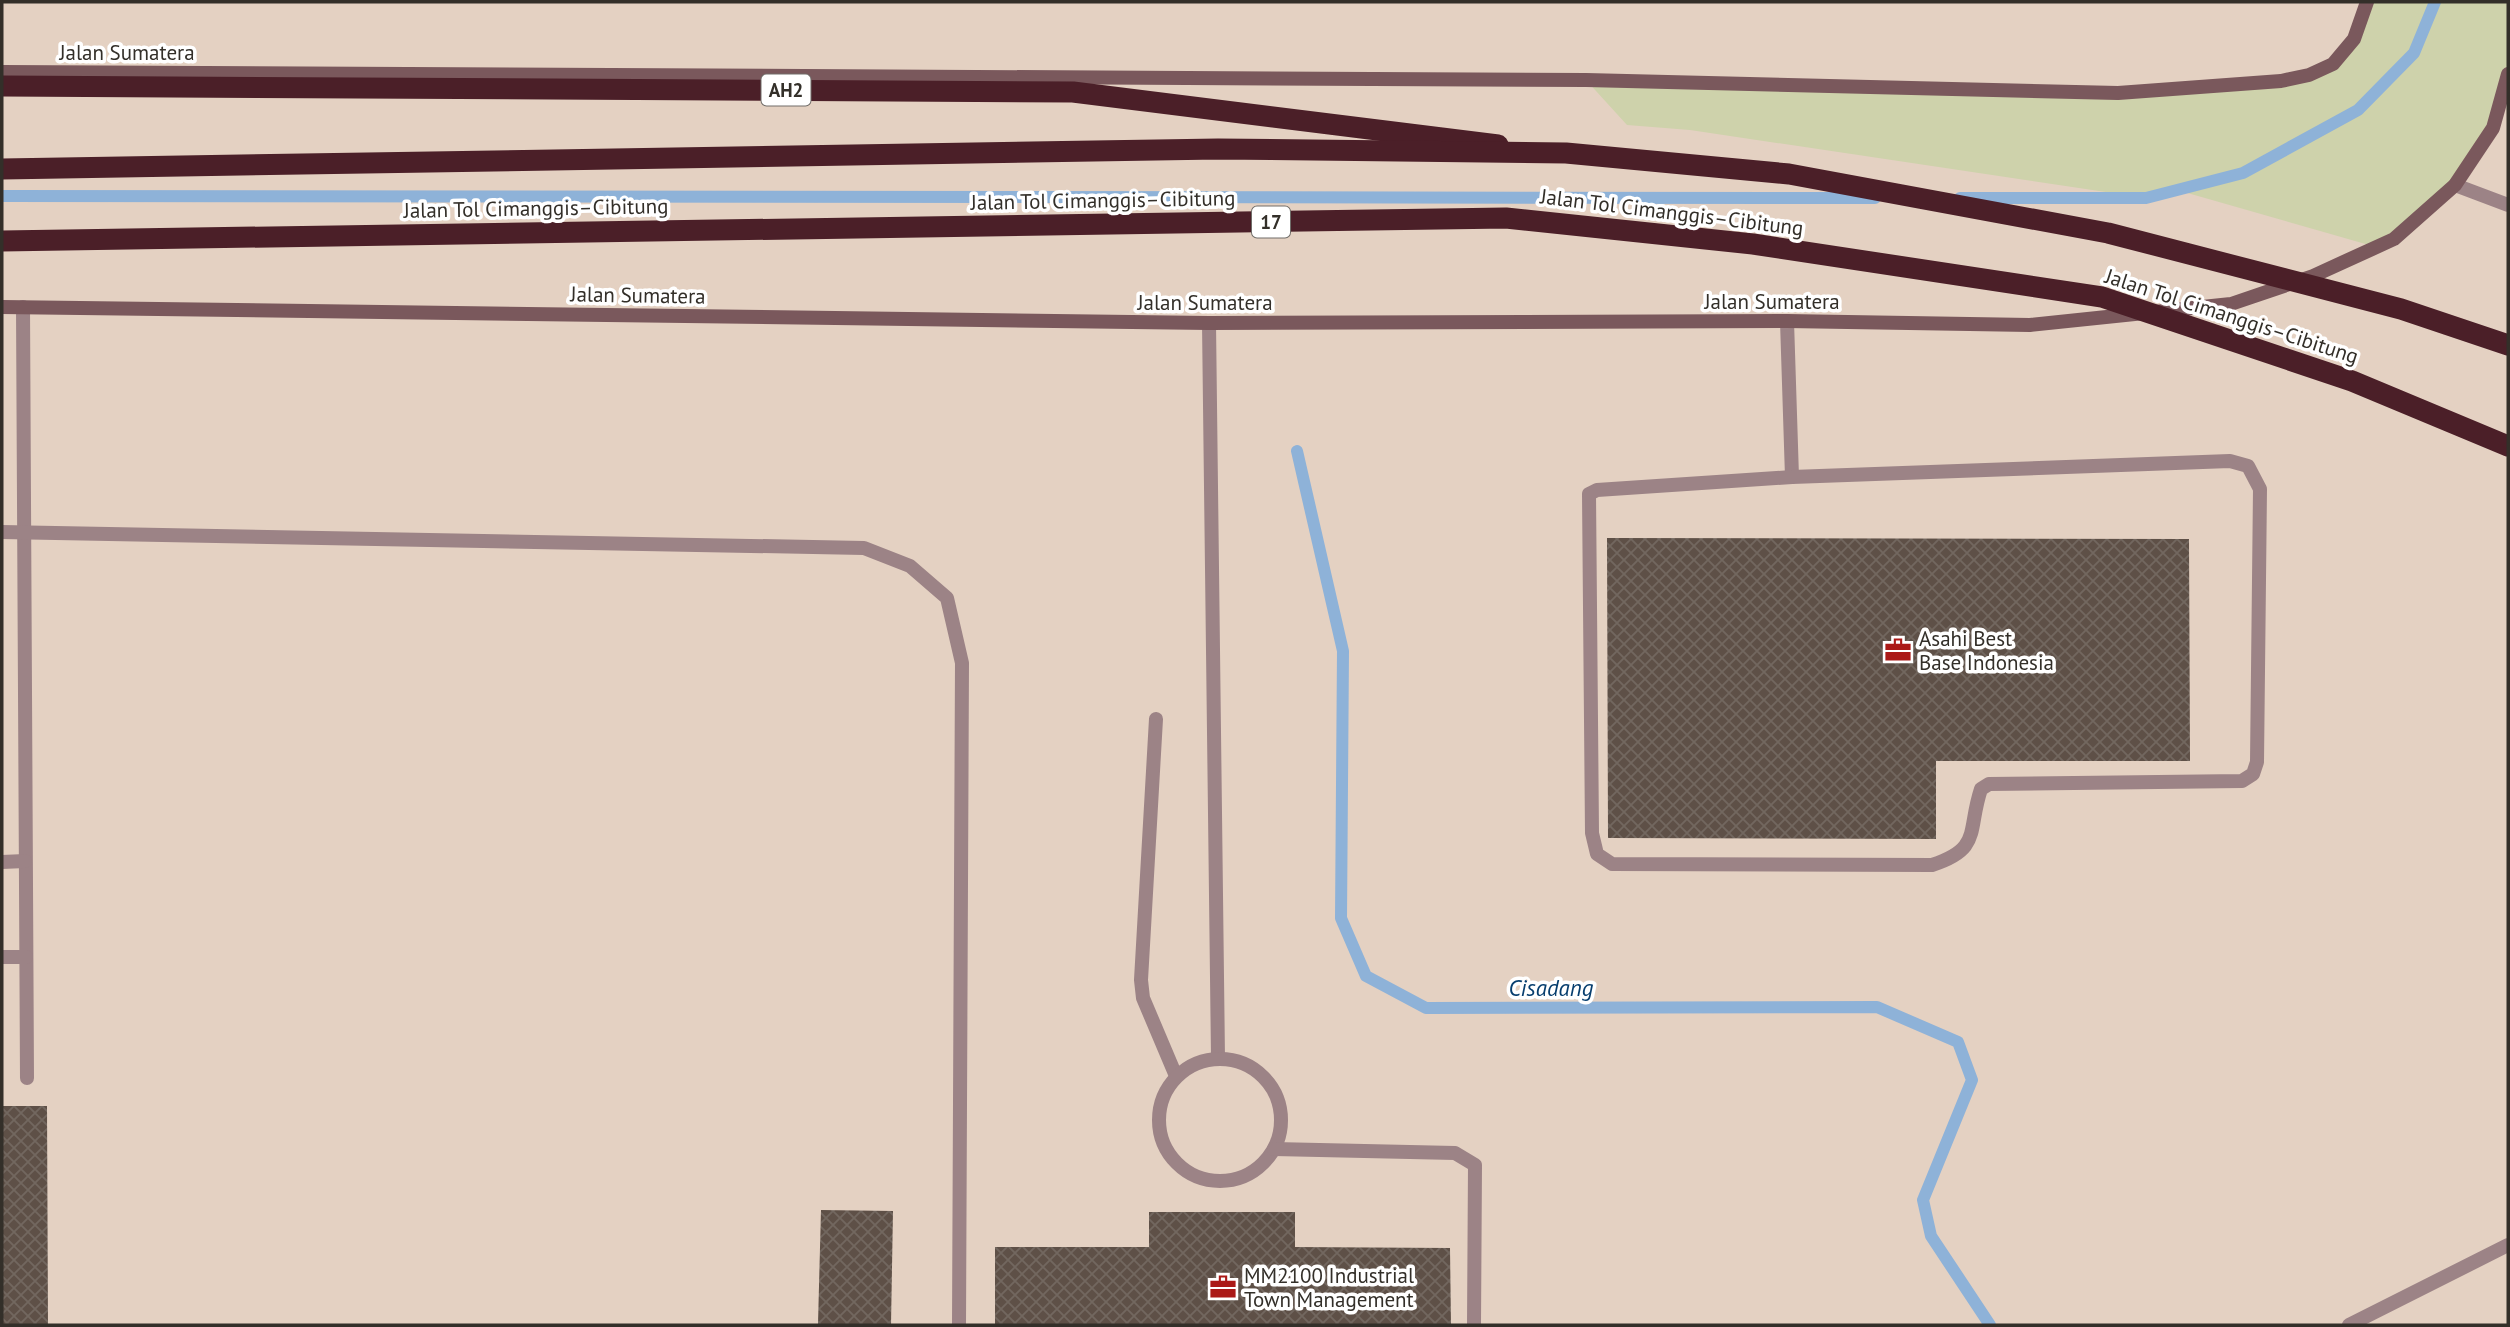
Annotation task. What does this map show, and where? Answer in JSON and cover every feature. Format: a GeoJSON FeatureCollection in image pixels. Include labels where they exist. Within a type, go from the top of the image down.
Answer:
{"type":"FeatureCollection","features":[{"type":"Feature","properties":{"kind":"highway","name":"AH2"},"geometry":{"type":"LineString","coordinates":[[2,86],[1073,92],[1566,153]]}},
{"type":"Feature","properties":{"kind":"highway","name":"Jalan Tol Cimanggis–Cibitung"},"geometry":{"type":"LineString","coordinates":[[2,169],[1218,149],[1566,153],[1789,174],[2108,233],[2401,309],[2508,345]]}},
{"type":"Feature","properties":{"kind":"highway","name":"Jalan Tol Cimanggis–Cibitung"},"geometry":{"type":"LineString","coordinates":[[2,241],[1506,218],[1752,244],[2102,297],[2352,381],[2508,446]]}},
{"type":"Feature","properties":{"kind":"street","name":"Jalan Sumatera"},"geometry":{"type":"LineString","coordinates":[[2,72],[1586,79],[2118,93],[2281,80],[2309,75],[2333,64],[2354,39],[2367,2]]}},
{"type":"Feature","properties":{"kind":"street","name":"Jalan Sumatera"},"geometry":{"type":"LineString","coordinates":[[2,307],[1209,323],[1787,321],[2030,326],[2231,304],[2312,276],[2394,239],[2455,185],[2493,128],[2508,74]]}},
{"type":"Feature","properties":{"kind":"lane"},"geometry":{"type":"LineString","coordinates":[[2455,185],[2508,205]]}},
{"type":"Feature","properties":{"kind":"lane"},"geometry":{"type":"LineString","coordinates":[[23,307],[27,1078]]}},
{"type":"Feature","properties":{"kind":"lane"},"geometry":{"type":"LineString","coordinates":[[1787,321],[1791,477]]}},
{"type":"Feature","properties":{"kind":"lane"},"geometry":{"type":"LineString","coordinates":[[1209,323],[1218,1058]]}},
{"type":"Feature","properties":{"kind":"lane"},"geometry":{"type":"LineString","coordinates":[[2230,461],[2248,466],[2260,489],[2257,762],[2253,774],[2242,781],[1989,784],[1981,789],[1970,841],[1960,854],[1932,865],[1612,864],[1597,854],[1592,833],[1588,494],[1597,490],[1791,477],[2230,461]]}},
{"type":"Feature","properties":{"kind":"lane"},"geometry":{"type":"LineString","coordinates":[[2,532],[864,548],[910,566],[947,598],[962,663],[959,1325]]}},
{"type":"Feature","properties":{"kind":"lane"},"geometry":{"type":"LineString","coordinates":[[1156,719],[1142,980],[1143,998],[1175,1076]]}},
{"type":"Feature","properties":{"kind":"lane"},"geometry":{"type":"LineString","coordinates":[[2,862],[26,861]]}},
{"type":"Feature","properties":{"kind":"lane"},"geometry":{"type":"LineString","coordinates":[[2,957],[26,957]]}},
{"type":"Feature","properties":{"kind":"lane"},"geometry":{"type":"LineString","coordinates":[[1218,1058],[1239,1061],[1258,1072],[1272,1088],[1280,1107],[1281,1129],[1274,1149],[1259,1167],[1239,1179],[1216,1182],[1193,1176],[1174,1161],[1162,1141],[1158,1118],[1163,1095],[1175,1076],[1195,1062],[1218,1058]]}},
{"type":"Feature","properties":{"kind":"lane"},"geometry":{"type":"LineString","coordinates":[[1274,1149],[1455,1153],[1466,1157],[1475,1165],[1474,1325]]}},
{"type":"Feature","properties":{"kind":"lane"},"geometry":{"type":"LineString","coordinates":[[2349,1325],[2508,1245]]}},
{"type":"Feature","properties":{"kind":"shaded area"},"geometry":{"type":"Polygon","coordinates":[[[2,2],[2508,2],[2508,1325],[2,1325],[2,2]]]}},
{"type":"Feature","properties":{"kind":"green space"},"geometry":{"type":"Polygon","coordinates":[[[2367,2],[2508,2],[2508,74],[2493,128],[2455,185],[2376,247],[2177,190],[2146,198],[1690,130],[1627,125],[1586,80],[2118,93],[2309,74],[2354,39],[2367,2]]]}},
{"type":"Feature","properties":{"kind":"building","name":"Asahi Best Base Indonesia"},"geometry":{"type":"Polygon","coordinates":[[[1607,538],[2189,539],[2190,761],[1936,761],[1936,839],[1608,838],[1607,538]]]}},
{"type":"Feature","properties":{"kind":"building"},"geometry":{"type":"Polygon","coordinates":[[[2,1106],[47,1106],[48,1325],[2,1325],[2,1106]]]}},
{"type":"Feature","properties":{"kind":"building"},"geometry":{"type":"Polygon","coordinates":[[[821,1210],[893,1211],[891,1325],[818,1324],[821,1210]]]}},
{"type":"Feature","properties":{"kind":"building","name":"MM2100 Industrial Town Management"},"geometry":{"type":"Polygon","coordinates":[[[1149,1212],[1295,1212],[1295,1247],[1450,1248],[1451,1325],[995,1325],[995,1247],[1149,1247],[1149,1212]]]}},
{"type":"Feature","properties":{"kind":"waterway"},"geometry":{"type":"LineString","coordinates":[[1960,198],[2146,198],[2243,173],[2358,110],[2414,53],[2435,2]]}},
{"type":"Feature","properties":{"kind":"waterway"},"geometry":{"type":"LineString","coordinates":[[2,196],[1875,198]]}},
{"type":"Feature","properties":{"kind":"waterway","name":"Cisadang"},"geometry":{"type":"LineString","coordinates":[[1297,451],[1343,651],[1341,918],[1366,976],[1426,1008],[1877,1007],[1958,1042],[1972,1080],[1923,1200],[1931,1236],[1990,1325]]}},
{"type":"Feature","properties":{"kind":"place","name":"Asahi Best Base Indonesia"},"geometry":{"type":"Point","coordinates":[1898,650]}},
{"type":"Feature","properties":{"kind":"place","name":"MM2100 Industrial Town Management"},"geometry":{"type":"Point","coordinates":[1223,1287]}}]}
